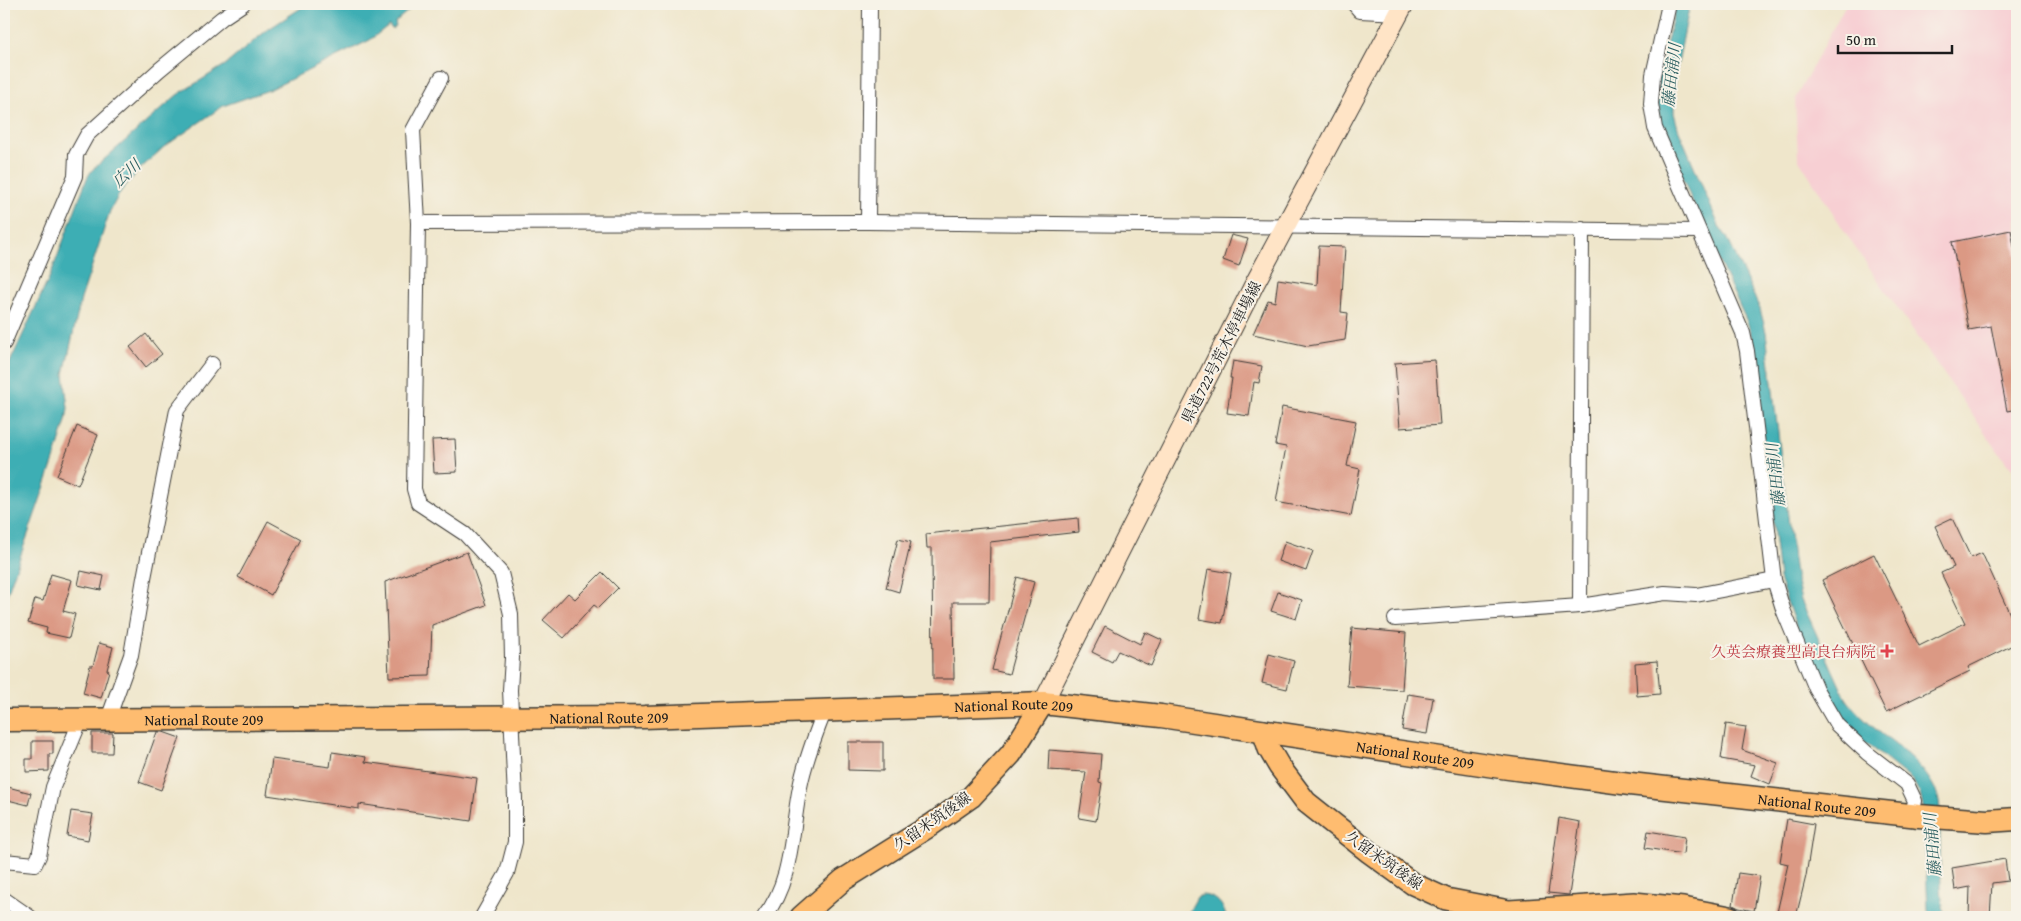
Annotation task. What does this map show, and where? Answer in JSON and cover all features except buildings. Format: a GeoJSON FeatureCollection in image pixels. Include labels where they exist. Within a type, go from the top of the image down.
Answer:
{"type":"FeatureCollection","features":[{"type":"Feature","properties":{"kind":"highway","name":"National Route 209"},"geometry":{"type":"LineString","coordinates":[[4,720],[81,718],[644,717],[825,710],[962,708],[1043,703],[1161,716],[1630,784],[1916,816],[1987,822],[2017,819]]}},
{"type":"Feature","properties":{"kind":"main road","name":"県道722号荒木停車場線"},"geometry":{"type":"LineString","coordinates":[[1043,703],[1286,225],[1401,9]]}},
{"type":"Feature","properties":{"kind":"main road","name":"久留米筑後線"},"geometry":{"type":"LineString","coordinates":[[801,917],[843,880],[931,825],[971,797],[1011,754],[1043,703]]}},
{"type":"Feature","properties":{"kind":"main road","name":"久留米筑後線"},"geometry":{"type":"LineString","coordinates":[[1264,731],[1269,749],[1279,766],[1306,802],[1413,884],[1446,900],[1509,911],[1634,903],[1683,908],[1730,917]]}},
{"type":"Feature","properties":{"kind":"street"},"geometry":{"type":"LineString","coordinates":[[4,343],[75,176],[76,155],[87,136],[159,70],[222,18],[243,4]]}},
{"type":"Feature","properties":{"kind":"street"},"geometry":{"type":"LineString","coordinates":[[868,222],[870,4]]}},
{"type":"Feature","properties":{"kind":"street"},"geometry":{"type":"LineString","coordinates":[[1354,4],[1360,11],[1401,9]]}},
{"type":"Feature","properties":{"kind":"street"},"geometry":{"type":"LineString","coordinates":[[1670,4],[1653,75],[1651,104],[1655,128],[1743,333],[1747,351],[1774,580],[1784,612],[1816,689],[1837,725],[1866,753],[1907,784],[1915,801],[1916,816]]}},
{"type":"Feature","properties":{"kind":"street"},"geometry":{"type":"LineString","coordinates":[[441,78],[413,130],[418,223],[414,489],[418,503],[466,534],[501,573],[511,614],[511,718],[516,842],[507,873],[482,917]]}},
{"type":"Feature","properties":{"kind":"street"},"geometry":{"type":"LineString","coordinates":[[418,223],[868,222],[1286,225],[1698,231]]}},
{"type":"Feature","properties":{"kind":"street"},"geometry":{"type":"LineString","coordinates":[[1580,606],[1582,229]]}},
{"type":"Feature","properties":{"kind":"street"},"geometry":{"type":"LineString","coordinates":[[108,719],[132,655],[144,578],[177,410],[212,364]]}},
{"type":"Feature","properties":{"kind":"street"},"geometry":{"type":"LineString","coordinates":[[1395,619],[1580,606],[1665,593],[1696,595],[1774,580]]}},
{"type":"Feature","properties":{"kind":"street"},"geometry":{"type":"LineString","coordinates":[[764,917],[772,907],[780,891],[787,866],[800,785],[825,710]]}},
{"type":"Feature","properties":{"kind":"street"},"geometry":{"type":"LineString","coordinates":[[4,860],[35,864],[39,856],[53,787],[81,718]]}},
{"type":"Feature","properties":{"kind":"street"},"geometry":{"type":"LineString","coordinates":[[4,899],[30,917]]}},
{"type":"Feature","properties":{"kind":"shaded area"},"geometry":{"type":"Polygon","coordinates":[[[1846,4],[2017,4],[2017,472],[2007,464],[1852,243],[1798,158],[1795,99],[1846,4]]]}},
{"type":"Feature","properties":{"kind":"water","name":"広川"},"geometry":{"type":"Polygon","coordinates":[[[307,4],[416,4],[395,22],[396,26],[392,29],[389,25],[370,40],[269,90],[223,106],[164,147],[141,168],[121,191],[110,211],[81,299],[64,374],[68,408],[66,421],[4,603],[4,375],[50,276],[87,178],[92,170],[177,95],[225,65],[267,30],[307,4]]]}},
{"type":"Feature","properties":{"kind":"water","name":"藤田浦川"},"geometry":{"type":"Polygon","coordinates":[[[1676,4],[1690,4],[1674,82],[1674,113],[1678,128],[1719,226],[1727,237],[1760,309],[1766,332],[1795,575],[1801,600],[1844,695],[1866,721],[1917,764],[1928,776],[1936,791],[1940,808],[1941,888],[1945,917],[1929,917],[1923,806],[1920,794],[1913,781],[1853,733],[1837,713],[1822,687],[1798,633],[1779,579],[1753,343],[1748,324],[1706,234],[1661,127],[1658,108],[1658,78],[1676,4]]]}},
{"type":"Feature","properties":{"kind":"water"},"geometry":{"type":"Polygon","coordinates":[[[1202,895],[1218,901],[1226,917],[1186,917],[1197,897],[1202,895]]]}},
{"type":"Feature","properties":{"kind":"place","name":"久英会療養型高良台病院"},"geometry":{"type":"Point","coordinates":[1887,651]}}]}
